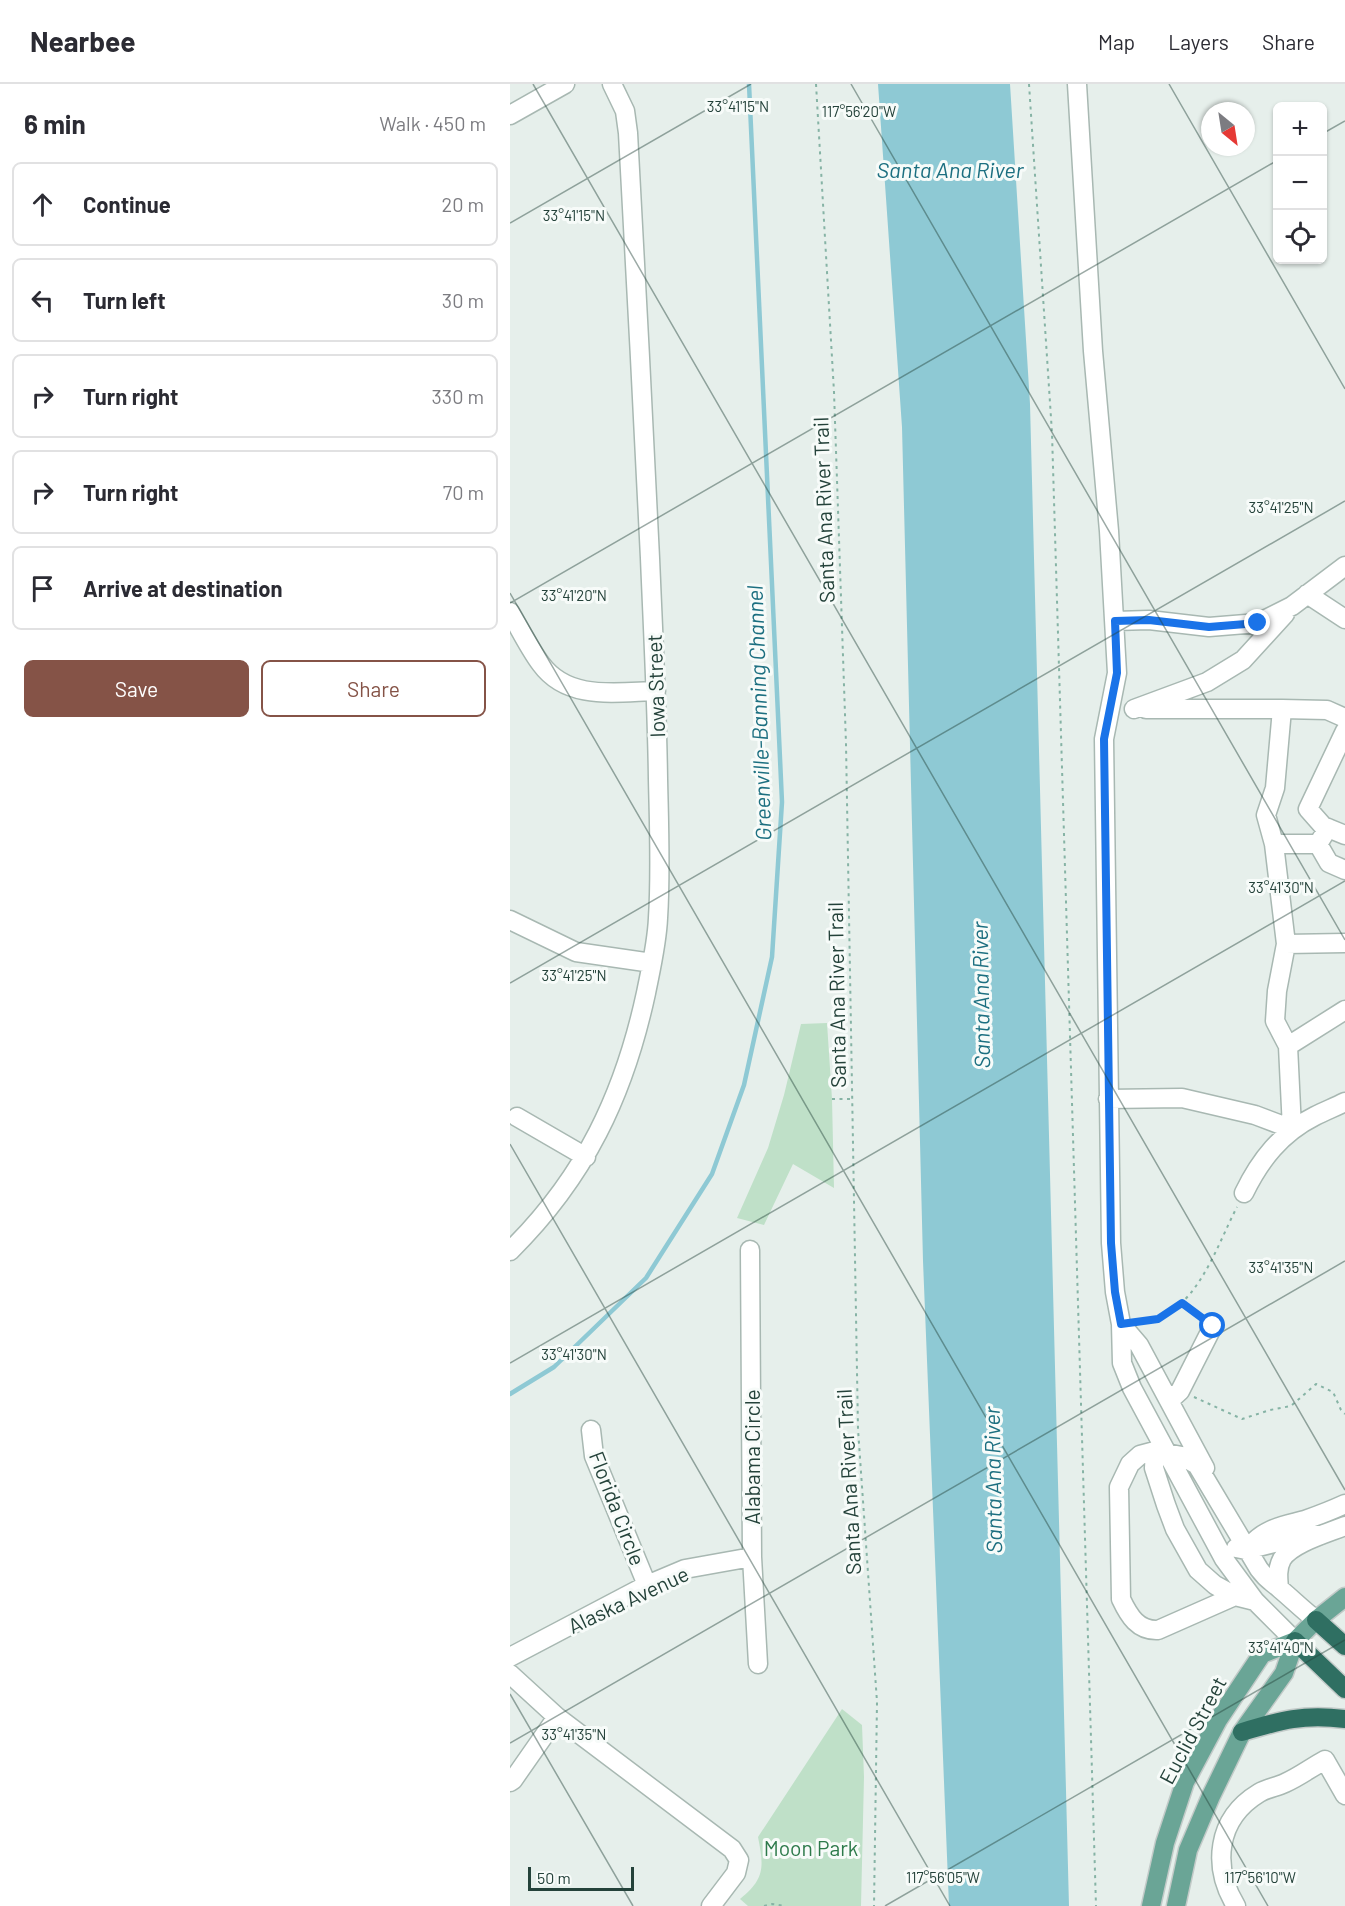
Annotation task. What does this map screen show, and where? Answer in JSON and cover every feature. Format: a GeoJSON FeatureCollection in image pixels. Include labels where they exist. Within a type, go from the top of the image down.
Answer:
{"type":"FeatureCollection","features":[{"type":"Feature","properties":{"kind":"highway"},"geometry":{"type":"LineString","coordinates":[[1316,1620],[1345,1646]]}},
{"type":"Feature","properties":{"kind":"highway"},"geometry":{"type":"LineString","coordinates":[[1294,1641],[1345,1689]]}},
{"type":"Feature","properties":{"kind":"highway"},"geometry":{"type":"LineString","coordinates":[[1242,1732],[1286,1718],[1322,1716],[1345,1719]]}},
{"type":"Feature","properties":{"kind":"main road"},"geometry":{"type":"LineString","coordinates":[[1176,1906],[1188,1850],[1242,1732],[1284,1673],[1294,1641],[1316,1620],[1345,1598]]}},
{"type":"Feature","properties":{"kind":"main road","name":"Euclid Street"},"geometry":{"type":"LineString","coordinates":[[1151,1906],[1165,1843],[1185,1782],[1218,1720],[1262,1654],[1294,1641]]}},
{"type":"Feature","properties":{"kind":"street"},"geometry":{"type":"LineString","coordinates":[[510,115],[565,84]]}},
{"type":"Feature","properties":{"kind":"street","name":"Iowa Street"},"geometry":{"type":"LineString","coordinates":[[510,1251],[551,1206],[586,1157],[624,1076],[640,1020],[658,922],[660,882],[656,691],[628,133],[625,111],[612,84]]}},
{"type":"Feature","properties":{"kind":"street"},"geometry":{"type":"LineString","coordinates":[[1077,84],[1093,351],[1109,531],[1117,673],[1104,739],[1111,1243],[1115,1292],[1121,1324],[1122,1363],[1161,1451],[1179,1476],[1224,1559],[1238,1590]]}},
{"type":"Feature","properties":{"kind":"street"},"geometry":{"type":"LineString","coordinates":[[1134,710],[1207,682],[1243,660],[1292,606],[1345,566]]}},
{"type":"Feature","properties":{"kind":"street"},"geometry":{"type":"LineString","coordinates":[[1307,594],[1345,619]]}},
{"type":"Feature","properties":{"kind":"street"},"geometry":{"type":"LineString","coordinates":[[1115,621],[1149,620],[1209,627],[1258,623],[1292,606]]}},
{"type":"Feature","properties":{"kind":"street"},"geometry":{"type":"LineString","coordinates":[[510,612],[541,664],[563,684],[581,691],[600,693],[656,691]]}},
{"type":"Feature","properties":{"kind":"street"},"geometry":{"type":"LineString","coordinates":[[1282,709],[1275,788],[1266,815],[1274,844],[1286,944],[1277,991],[1275,1021],[1288,1046],[1292,1130]]}},
{"type":"Feature","properties":{"kind":"street"},"geometry":{"type":"LineString","coordinates":[[1110,710],[1327,710],[1345,718]]}},
{"type":"Feature","properties":{"kind":"street"},"geometry":{"type":"LineString","coordinates":[[1345,731],[1308,809],[1323,826],[1345,835]]}},
{"type":"Feature","properties":{"kind":"street"},"geometry":{"type":"LineString","coordinates":[[1318,844],[1328,828]]}},
{"type":"Feature","properties":{"kind":"street"},"geometry":{"type":"LineString","coordinates":[[1274,844],[1318,844]]}},
{"type":"Feature","properties":{"kind":"street"},"geometry":{"type":"LineString","coordinates":[[1318,844],[1329,863],[1345,870]]}},
{"type":"Feature","properties":{"kind":"street"},"geometry":{"type":"LineString","coordinates":[[510,920],[576,952],[652,963]]}},
{"type":"Feature","properties":{"kind":"street"},"geometry":{"type":"LineString","coordinates":[[1286,944],[1345,943]]}},
{"type":"Feature","properties":{"kind":"street"},"geometry":{"type":"LineString","coordinates":[[1288,1046],[1345,1010]]}},
{"type":"Feature","properties":{"kind":"street"},"geometry":{"type":"LineString","coordinates":[[1108,1099],[1182,1098],[1255,1115],[1292,1130]]}},
{"type":"Feature","properties":{"kind":"street"},"geometry":{"type":"LineString","coordinates":[[1244,1193],[1256,1169],[1273,1146],[1292,1130],[1345,1102]]}},
{"type":"Feature","properties":{"kind":"street"},"geometry":{"type":"LineString","coordinates":[[517,1117],[586,1157]]}},
{"type":"Feature","properties":{"kind":"street","name":"Alabama Circle"},"geometry":{"type":"LineString","coordinates":[[750,1250],[752,1557],[758,1664]]}},
{"type":"Feature","properties":{"kind":"street"},"geometry":{"type":"LineString","coordinates":[[1121,1324],[1139,1345],[1175,1396],[1246,1550]]}},
{"type":"Feature","properties":{"kind":"street"},"geometry":{"type":"LineString","coordinates":[[1175,1396],[1213,1326]]}},
{"type":"Feature","properties":{"kind":"street","name":"Florida Circle"},"geometry":{"type":"LineString","coordinates":[[591,1430],[594,1456],[647,1585]]}},
{"type":"Feature","properties":{"kind":"street"},"geometry":{"type":"LineString","coordinates":[[1161,1451],[1154,1468],[1175,1529],[1198,1570],[1215,1585],[1238,1590],[1255,1601],[1294,1641]]}},
{"type":"Feature","properties":{"kind":"street"},"geometry":{"type":"LineString","coordinates":[[1238,1590],[1158,1630],[1149,1631],[1140,1627],[1126,1611],[1121,1599],[1119,1487],[1130,1464],[1140,1455],[1161,1451],[1190,1459],[1197,1465],[1246,1550],[1268,1581],[1316,1620]]}},
{"type":"Feature","properties":{"kind":"street"},"geometry":{"type":"LineString","coordinates":[[1179,1476],[1194,1489],[1225,1545],[1246,1550],[1307,1535],[1321,1535]]}},
{"type":"Feature","properties":{"kind":"street"},"geometry":{"type":"LineString","coordinates":[[1238,1590],[1241,1564],[1246,1550],[1258,1536],[1272,1528],[1329,1512],[1345,1504]]}},
{"type":"Feature","properties":{"kind":"street"},"geometry":{"type":"LineString","coordinates":[[1279,1588],[1278,1571],[1282,1558],[1294,1548],[1345,1526]]}},
{"type":"Feature","properties":{"kind":"street","name":"Alaska Avenue"},"geometry":{"type":"LineString","coordinates":[[510,1657],[647,1585],[685,1569],[752,1557]]}},
{"type":"Feature","properties":{"kind":"street"},"geometry":{"type":"LineString","coordinates":[[510,1674],[557,1717],[732,1849],[739,1860],[736,1873],[711,1906]]}},
{"type":"Feature","properties":{"kind":"street"},"geometry":{"type":"LineString","coordinates":[[510,1782],[557,1717]]}},
{"type":"Feature","properties":{"kind":"street"},"geometry":{"type":"LineString","coordinates":[[1236,1906],[1224,1883],[1221,1869],[1222,1845],[1225,1834],[1244,1805],[1259,1793],[1285,1783],[1325,1760],[1345,1795]]}},
{"type":"Feature","properties":{"kind":"path","name":"Santa Ana River Trail"},"geometry":{"type":"LineString","coordinates":[[816,84],[834,392],[846,744],[858,1430],[877,1702],[874,1906]]}},
{"type":"Feature","properties":{"kind":"path"},"geometry":{"type":"LineString","coordinates":[[1029,84],[1052,433],[1096,1906]]}},
{"type":"Feature","properties":{"kind":"path"},"geometry":{"type":"LineString","coordinates":[[832,1099],[852,1100]]}},
{"type":"Feature","properties":{"kind":"path"},"geometry":{"type":"LineString","coordinates":[[1121,1324],[1158,1319],[1182,1303],[1202,1278],[1244,1193]]}},
{"type":"Feature","properties":{"kind":"path"},"geometry":{"type":"LineString","coordinates":[[1182,1303],[1213,1326]]}},
{"type":"Feature","properties":{"kind":"path"},"geometry":{"type":"LineString","coordinates":[[1175,1396],[1242,1419],[1291,1406],[1316,1384],[1333,1392],[1345,1414]]}},
{"type":"Feature","properties":{"kind":"path"},"geometry":{"type":"LineString","coordinates":[[764,1906],[772,1904],[785,1906]]}},
{"type":"Feature","properties":{"kind":"green space"},"geometry":{"type":"Polygon","coordinates":[[[827,1023],[834,1188],[793,1164],[764,1225],[737,1218],[768,1148],[784,1095],[801,1024],[827,1023]]]}},
{"type":"Feature","properties":{"kind":"green space","name":"Moon Park"},"geometry":{"type":"Polygon","coordinates":[[[842,1709],[862,1725],[864,1777],[861,1906],[748,1906],[740,1899],[754,1885],[761,1872],[758,1837],[842,1709]]]}},
{"type":"Feature","properties":{"kind":"water","name":"Santa Ana River"},"geometry":{"type":"Polygon","coordinates":[[[878,84],[1010,84],[1030,404],[1069,1906],[949,1906],[923,1261],[902,427],[878,84]]]}},
{"type":"Feature","properties":{"kind":"waterway","name":"Greenville-Banning Channel"},"geometry":{"type":"LineString","coordinates":[[510,1394],[554,1367],[646,1278],[712,1174],[744,1085],[772,957],[782,802],[749,84]]}},
{"type":"Feature","properties":{"kind":"route"},"geometry":{"type":"LineString","coordinates":[[1213,1326],[1182,1303],[1158,1319],[1121,1324],[1115,1292],[1109,1162],[1104,739],[1117,673],[1115,621],[1149,620],[1209,627],[1258,623]]}}]}
